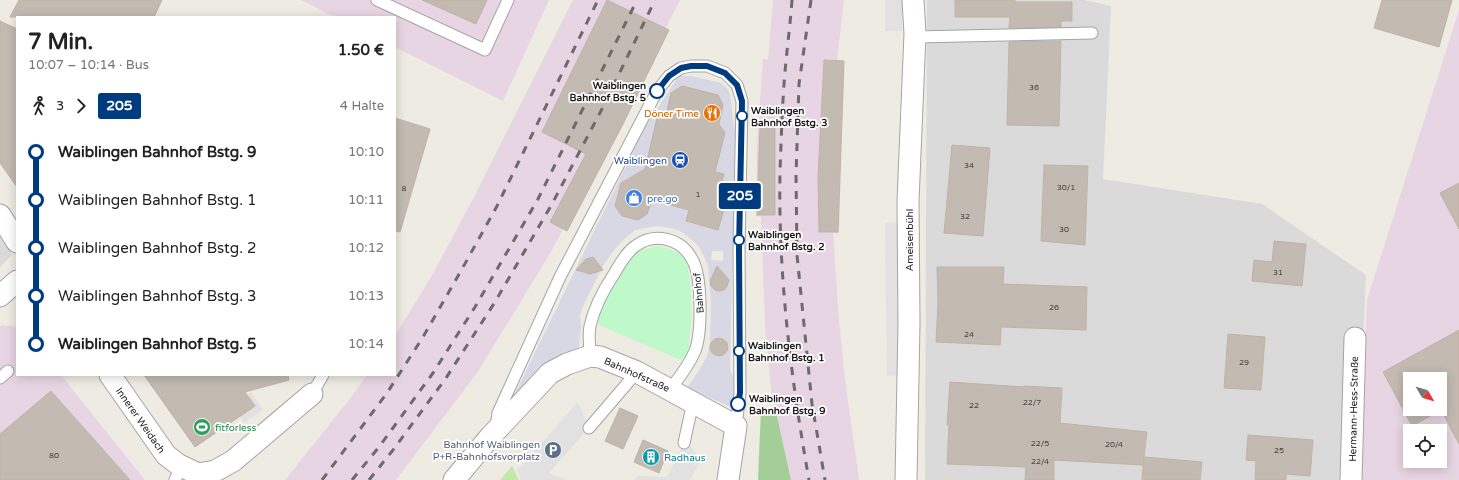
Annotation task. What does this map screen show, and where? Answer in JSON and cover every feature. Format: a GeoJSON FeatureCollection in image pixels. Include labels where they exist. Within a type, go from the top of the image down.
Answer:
{"type":"FeatureCollection","features":[{"type":"Feature","properties":{"kind":"street","name":"Ameisenbühl"},"geometry":{"type":"LineString","coordinates":[[906,480],[909,324],[908,200],[915,37],[913,0]]}},
{"type":"Feature","properties":{"kind":"street"},"geometry":{"type":"LineString","coordinates":[[0,215],[16,240]]}},
{"type":"Feature","properties":{"kind":"street"},"geometry":{"type":"LineString","coordinates":[[0,296],[16,282]]}},
{"type":"Feature","properties":{"kind":"street","name":"Hermann-Hess-Straße"},"geometry":{"type":"LineString","coordinates":[[1351,480],[1355,338]]}},
{"type":"Feature","properties":{"kind":"street","name":"Bahnhofstraße"},"geometry":{"type":"LineString","coordinates":[[454,480],[495,431],[550,373],[567,364],[590,356],[600,358],[637,372],[736,426]]}},
{"type":"Feature","properties":{"kind":"street","name":"Innerer Weidach"},"geometry":{"type":"LineString","coordinates":[[111,376],[178,473],[198,474],[216,471],[233,461],[312,394]]}},
{"type":"Feature","properties":{"kind":"street"},"geometry":{"type":"LineString","coordinates":[[728,480],[736,426]]}},
{"type":"Feature","properties":{"kind":"lane"},"geometry":{"type":"LineString","coordinates":[[377,0],[485,50],[508,0]]}},
{"type":"Feature","properties":{"kind":"lane"},"geometry":{"type":"LineString","coordinates":[[915,37],[1092,33]]}},
{"type":"Feature","properties":{"kind":"lane"},"geometry":{"type":"LineString","coordinates":[[495,431],[498,413],[560,277],[657,91],[669,76],[681,68],[691,66],[707,66],[725,73],[737,85],[742,101],[739,248],[740,393],[736,426]]}},
{"type":"Feature","properties":{"kind":"lane","name":"Bahnhof"},"geometry":{"type":"LineString","coordinates":[[590,356],[590,327],[608,283],[620,263],[634,247],[643,241],[655,238],[669,239],[682,247],[693,260],[699,290],[700,324],[696,350],[686,369],[670,389]]}},
{"type":"Feature","properties":{"kind":"lane"},"geometry":{"type":"LineString","coordinates":[[589,428],[637,372]]}},
{"type":"Feature","properties":{"kind":"lane"},"geometry":{"type":"LineString","coordinates":[[312,394],[322,376]]}},
{"type":"Feature","properties":{"kind":"lane"},"geometry":{"type":"LineString","coordinates":[[684,443],[693,402]]}},
{"type":"Feature","properties":{"kind":"shaded area"},"geometry":{"type":"Polygon","coordinates":[[[301,0],[549,0],[503,101],[396,48],[396,16],[333,16],[301,0]]]}},
{"type":"Feature","properties":{"kind":"shaded area"},"geometry":{"type":"Polygon","coordinates":[[[573,0],[680,0],[551,252],[477,373],[396,480],[285,480],[366,376],[396,376],[396,334],[434,272],[476,193],[573,0]]]}},
{"type":"Feature","properties":{"kind":"shaded area"},"geometry":{"type":"Polygon","coordinates":[[[773,0],[844,0],[837,60],[844,60],[839,233],[833,233],[845,379],[859,480],[791,480],[775,407],[772,400],[765,325],[761,217],[756,216],[757,141],[763,59],[768,60],[773,0]]]}},
{"type":"Feature","properties":{"kind":"shaded area"},"geometry":{"type":"Polygon","coordinates":[[[885,0],[902,0],[902,31],[885,31],[885,0]]]}},
{"type":"Feature","properties":{"kind":"shaded area"},"geometry":{"type":"Polygon","coordinates":[[[927,0],[1084,0],[1111,6],[1103,179],[1262,204],[1366,275],[1357,480],[925,480],[927,0]]]}},
{"type":"Feature","properties":{"kind":"shaded area"},"geometry":{"type":"Polygon","coordinates":[[[1459,10],[1459,480],[1360,480],[1367,300],[1459,10]]]}},
{"type":"Feature","properties":{"kind":"shaded area"},"geometry":{"type":"Polygon","coordinates":[[[683,76],[691,76],[721,83],[727,88],[730,94],[735,134],[730,369],[736,385],[734,404],[731,407],[687,388],[707,356],[710,343],[711,303],[708,265],[699,247],[691,239],[680,231],[657,226],[635,230],[624,239],[604,264],[580,315],[581,327],[578,354],[506,412],[645,127],[677,79],[683,76]],[[682,86],[671,93],[667,111],[657,118],[645,169],[621,183],[615,206],[622,216],[638,220],[651,202],[655,200],[690,210],[687,222],[718,230],[725,206],[716,204],[724,175],[715,172],[725,133],[719,124],[723,105],[718,95],[682,86]],[[712,251],[711,260],[723,261],[723,251],[712,251]],[[590,257],[582,262],[581,267],[584,273],[590,274],[596,272],[599,268],[595,259],[590,257]],[[721,273],[711,286],[715,290],[724,290],[727,286],[727,278],[721,273]],[[721,337],[712,340],[710,350],[714,354],[718,356],[724,355],[728,351],[729,346],[725,339],[721,337]]]}},
{"type":"Feature","properties":{"kind":"shaded area"},"geometry":{"type":"Polygon","coordinates":[[[899,222],[901,375],[887,376],[885,223],[899,222]]]}},
{"type":"Feature","properties":{"kind":"shaded area"},"geometry":{"type":"Polygon","coordinates":[[[0,237],[12,255],[0,267],[0,237]]]}},
{"type":"Feature","properties":{"kind":"shaded area"},"geometry":{"type":"Polygon","coordinates":[[[2,325],[16,327],[16,376],[62,376],[145,480],[0,480],[0,327],[2,325]]]}},
{"type":"Feature","properties":{"kind":"shaded area"},"geometry":{"type":"Polygon","coordinates":[[[251,392],[263,410],[244,423],[232,405],[251,392]]]}},
{"type":"Feature","properties":{"kind":"shaded area","name":"Bahnhof Waiblingen P+R-Bahnhofsvorplatz"},"geometry":{"type":"Polygon","coordinates":[[[578,402],[589,428],[549,473],[567,480],[521,480],[517,471],[578,402]]]}},
{"type":"Feature","properties":{"kind":"shaded area"},"geometry":{"type":"Polygon","coordinates":[[[684,443],[691,447],[701,460],[690,480],[635,480],[637,476],[667,477],[684,443]]]}},
{"type":"Feature","properties":{"kind":"green space"},"geometry":{"type":"Polygon","coordinates":[[[658,246],[673,250],[680,254],[685,260],[688,268],[691,292],[690,335],[687,355],[681,360],[601,326],[596,320],[616,281],[628,262],[642,250],[658,246]]]}},
{"type":"Feature","properties":{"kind":"green space"},"geometry":{"type":"Polygon","coordinates":[[[775,407],[791,480],[758,480],[761,408],[775,407]]]}},
{"type":"Feature","properties":{"kind":"green space"},"geometry":{"type":"Polygon","coordinates":[[[512,466],[519,480],[500,480],[512,466]]]}},
{"type":"Feature","properties":{"kind":"building"},"geometry":{"type":"Polygon","coordinates":[[[19,0],[162,0],[154,16],[10,17],[19,0]]]}},
{"type":"Feature","properties":{"kind":"building"},"geometry":{"type":"Polygon","coordinates":[[[422,0],[487,0],[476,24],[422,0]]]}},
{"type":"Feature","properties":{"kind":"building"},"geometry":{"type":"Polygon","coordinates":[[[607,0],[669,30],[623,124],[567,231],[550,222],[586,154],[542,132],[607,0]]]}},
{"type":"Feature","properties":{"kind":"building"},"geometry":{"type":"Polygon","coordinates":[[[955,0],[1072,2],[1072,21],[1061,21],[1061,27],[1009,28],[1010,17],[955,17],[955,0]]]}},
{"type":"Feature","properties":{"kind":"building"},"geometry":{"type":"Polygon","coordinates":[[[1382,0],[1452,0],[1439,47],[1374,28],[1382,0]]]}},
{"type":"Feature","properties":{"kind":"building"},"geometry":{"type":"Polygon","coordinates":[[[0,21],[16,29],[16,186],[0,163],[0,21]]]}},
{"type":"Feature","properties":{"kind":"building"},"geometry":{"type":"Polygon","coordinates":[[[1061,41],[1059,126],[1007,125],[1009,42],[1061,41]]]}},
{"type":"Feature","properties":{"kind":"building"},"geometry":{"type":"Polygon","coordinates":[[[824,60],[844,61],[838,232],[819,232],[818,177],[824,60]]]}},
{"type":"Feature","properties":{"kind":"building"},"geometry":{"type":"Polygon","coordinates":[[[682,86],[718,95],[723,105],[719,124],[725,133],[715,172],[724,174],[716,204],[725,206],[718,230],[686,221],[689,210],[652,200],[647,214],[638,220],[622,216],[615,206],[621,183],[645,169],[657,118],[667,111],[671,93],[682,86]]]}},
{"type":"Feature","properties":{"kind":"building"},"geometry":{"type":"Polygon","coordinates":[[[396,118],[430,129],[400,232],[396,231],[396,118]]]}},
{"type":"Feature","properties":{"kind":"building"},"geometry":{"type":"Polygon","coordinates":[[[760,125],[775,125],[775,215],[757,215],[760,125]]]}},
{"type":"Feature","properties":{"kind":"building"},"geometry":{"type":"Polygon","coordinates":[[[952,145],[990,148],[983,236],[944,233],[952,145]]]}},
{"type":"Feature","properties":{"kind":"building"},"geometry":{"type":"Polygon","coordinates":[[[1044,165],[1088,166],[1085,245],[1041,241],[1044,165]]]}},
{"type":"Feature","properties":{"kind":"building"},"geometry":{"type":"Polygon","coordinates":[[[1459,183],[1459,229],[1440,193],[1459,183]]]}},
{"type":"Feature","properties":{"kind":"building"},"geometry":{"type":"Polygon","coordinates":[[[1274,241],[1306,244],[1302,286],[1252,281],[1254,260],[1272,262],[1274,241]]]}},
{"type":"Feature","properties":{"kind":"building"},"geometry":{"type":"Polygon","coordinates":[[[593,257],[603,270],[590,274],[576,270],[586,259],[593,257]]]}},
{"type":"Feature","properties":{"kind":"building"},"geometry":{"type":"Polygon","coordinates":[[[717,266],[729,280],[724,290],[719,291],[715,290],[711,286],[710,281],[717,266]]]}},
{"type":"Feature","properties":{"kind":"building"},"geometry":{"type":"Polygon","coordinates":[[[937,267],[1004,267],[1003,284],[1087,287],[1086,330],[1001,327],[1000,345],[936,342],[938,303],[937,267]]]}},
{"type":"Feature","properties":{"kind":"building"},"geometry":{"type":"Polygon","coordinates":[[[1459,330],[1459,444],[1444,416],[1447,416],[1447,372],[1403,372],[1403,409],[1383,372],[1459,330]]]}},
{"type":"Feature","properties":{"kind":"building"},"geometry":{"type":"Polygon","coordinates":[[[1228,334],[1265,337],[1261,390],[1224,388],[1228,334]]]}},
{"type":"Feature","properties":{"kind":"building"},"geometry":{"type":"Polygon","coordinates":[[[715,338],[723,338],[728,343],[726,354],[723,356],[715,356],[710,351],[710,343],[715,338]]]}},
{"type":"Feature","properties":{"kind":"building","name":"fitforless"},"geometry":{"type":"Polygon","coordinates":[[[145,376],[288,376],[289,380],[245,392],[255,406],[195,447],[145,376]]]}},
{"type":"Feature","properties":{"kind":"building"},"geometry":{"type":"Polygon","coordinates":[[[950,382],[1062,388],[1060,423],[1147,432],[1143,465],[1054,460],[1054,480],[1025,480],[1026,467],[947,464],[949,425],[947,425],[950,382]]]}},
{"type":"Feature","properties":{"kind":"building"},"geometry":{"type":"Polygon","coordinates":[[[51,391],[130,480],[0,480],[0,434],[51,391]]]}},
{"type":"Feature","properties":{"kind":"building"},"geometry":{"type":"Polygon","coordinates":[[[620,408],[638,416],[623,449],[605,441],[620,408]]]}},
{"type":"Feature","properties":{"kind":"building"},"geometry":{"type":"Polygon","coordinates":[[[1407,416],[1430,416],[1416,424],[1411,424],[1407,416]]]}},
{"type":"Feature","properties":{"kind":"building"},"geometry":{"type":"Polygon","coordinates":[[[1248,435],[1313,440],[1310,476],[1286,474],[1286,480],[1255,480],[1256,461],[1246,460],[1248,435]]]}},
{"type":"Feature","properties":{"kind":"building","name":"Radhaus"},"geometry":{"type":"Polygon","coordinates":[[[643,440],[668,451],[659,473],[634,462],[643,440]]]}},
{"type":"Feature","properties":{"kind":"building"},"geometry":{"type":"Polygon","coordinates":[[[1144,457],[1202,462],[1200,480],[1142,480],[1144,457]]]}},
{"type":"Feature","properties":{"kind":"railway"},"geometry":{"type":"LineString","coordinates":[[322,480],[387,393],[423,337],[497,206],[598,0]]}},
{"type":"Feature","properties":{"kind":"railway"},"geometry":{"type":"LineString","coordinates":[[352,480],[379,447],[433,373],[475,307],[538,199],[637,0]]}},
{"type":"Feature","properties":{"kind":"railway"},"geometry":{"type":"LineString","coordinates":[[369,480],[446,378],[495,302],[552,204],[602,109],[655,0]]}},
{"type":"Feature","properties":{"kind":"railway"},"geometry":{"type":"LineString","coordinates":[[792,0],[785,74],[780,172],[781,249],[791,365],[809,480]]}},
{"type":"Feature","properties":{"kind":"railway"},"geometry":{"type":"LineString","coordinates":[[811,0],[799,84],[796,175],[797,255],[812,404],[825,480]]}},
{"type":"Feature","properties":{"kind":"bus line","name":"205"},"geometry":{"type":"LineString","coordinates":[[657,91],[669,76],[681,68],[691,66],[707,66],[725,73],[737,85],[742,101],[739,248],[740,393],[738,404]]}},
{"type":"Feature","properties":{"kind":"place","name":"Waiblingen Bahnhof Bstg. 5"},"geometry":{"type":"Point","coordinates":[657,91]}},
{"type":"Feature","properties":{"kind":"place","name":"Döner Time"},"geometry":{"type":"Point","coordinates":[712,113]}},
{"type":"Feature","properties":{"kind":"place","name":"Waiblingen Bahnhof Bstg. 3"},"geometry":{"type":"Point","coordinates":[742,116]}},
{"type":"Feature","properties":{"kind":"place","name":"Waiblingen"},"geometry":{"type":"Point","coordinates":[680,160]}},
{"type":"Feature","properties":{"kind":"place","name":"pre.go"},"geometry":{"type":"Point","coordinates":[634,198]}},
{"type":"Feature","properties":{"kind":"place","name":"Waiblingen Bahnhof Bstg. 2"},"geometry":{"type":"Point","coordinates":[739,240]}},
{"type":"Feature","properties":{"kind":"place","name":"Waiblingen Bahnhof Bstg. 1"},"geometry":{"type":"Point","coordinates":[739,351]}},
{"type":"Feature","properties":{"kind":"place","name":"Waiblingen Bahnhof Bstg. 9"},"geometry":{"type":"Point","coordinates":[738,404]}},
{"type":"Feature","properties":{"kind":"place","name":"fitforless"},"geometry":{"type":"Point","coordinates":[202,427]}},
{"type":"Feature","properties":{"kind":"place","name":"Bahnhof Waiblingen P+R-Bahnhofsvorplatz"},"geometry":{"type":"Point","coordinates":[553,450]}},
{"type":"Feature","properties":{"kind":"place","name":"Radhaus"},"geometry":{"type":"Point","coordinates":[651,457]}}]}
